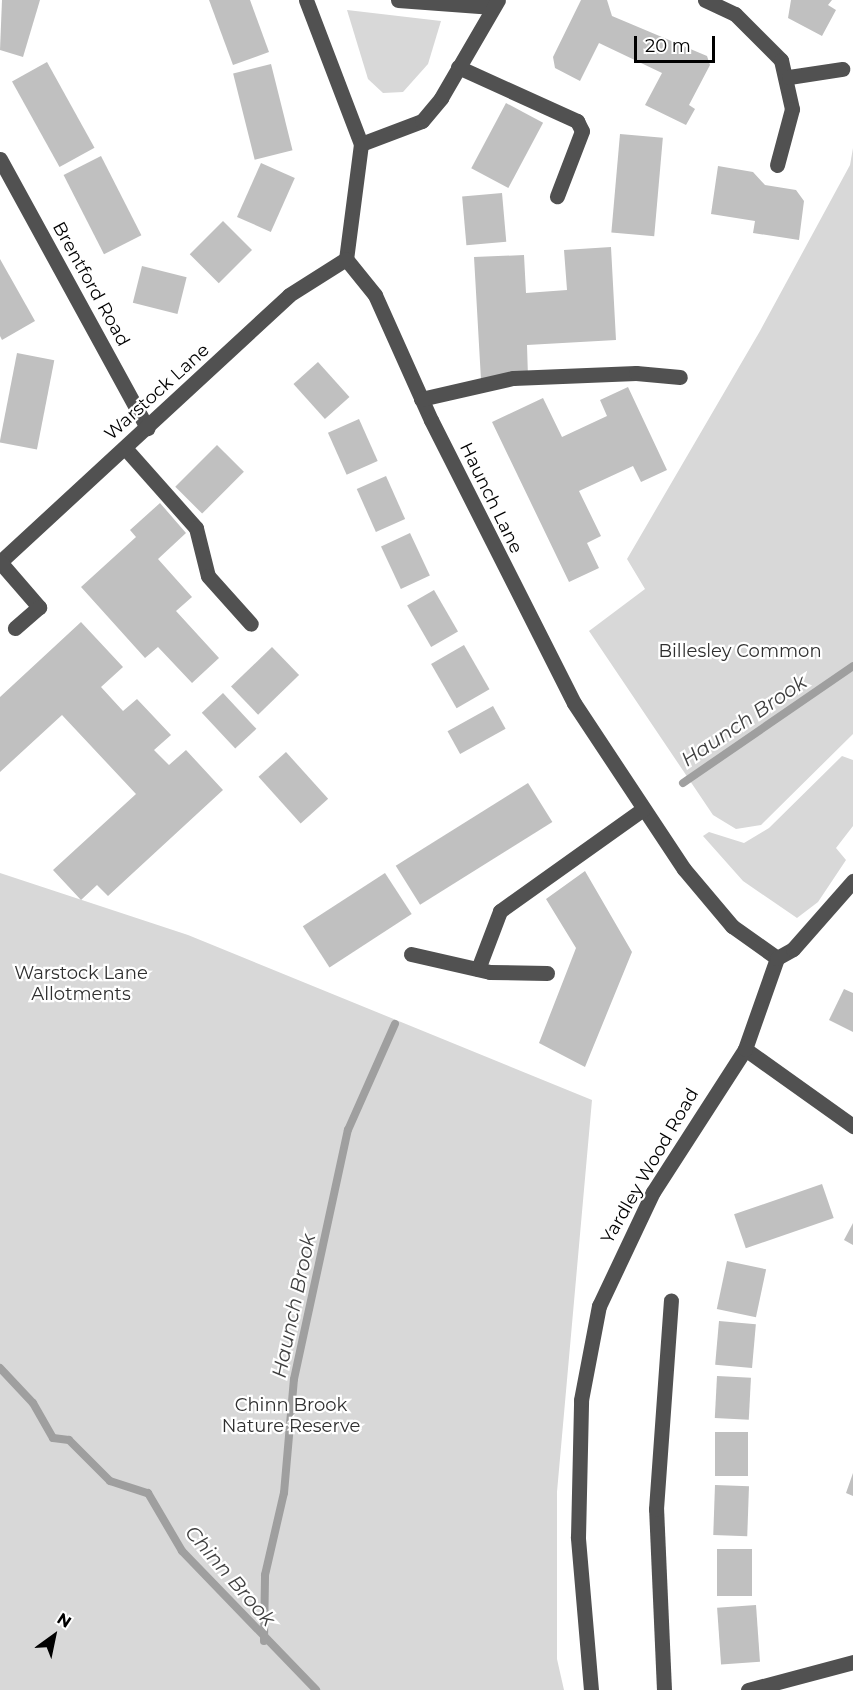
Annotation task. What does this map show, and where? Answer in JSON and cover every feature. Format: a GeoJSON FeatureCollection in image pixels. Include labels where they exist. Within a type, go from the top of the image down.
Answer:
{"type":"FeatureCollection","features":[{"type":"Feature","properties":{"kind":"street"},"geometry":{"type":"LineString","coordinates":[[306,0],[361,144],[346,259]]}},
{"type":"Feature","properties":{"kind":"street"},"geometry":{"type":"LineString","coordinates":[[361,144],[422,121],[458,67],[495,4],[398,0]]}},
{"type":"Feature","properties":{"kind":"street"},"geometry":{"type":"LineString","coordinates":[[705,0],[735,14],[760,37],[789,77],[790,131],[777,165]]}},
{"type":"Feature","properties":{"kind":"street"},"geometry":{"type":"LineString","coordinates":[[458,67],[577,121],[582,131],[557,196]]}},
{"type":"Feature","properties":{"kind":"street"},"geometry":{"type":"LineString","coordinates":[[789,77],[842,69]]}},
{"type":"Feature","properties":{"kind":"street","name":"Brentford Road"},"geometry":{"type":"LineString","coordinates":[[0,159],[147,428]]}},
{"type":"Feature","properties":{"kind":"street","name":"Haunch Lane"},"geometry":{"type":"LineString","coordinates":[[346,259],[375,295],[421,399],[547,656],[643,809],[684,869],[732,926],[777,958]]}},
{"type":"Feature","properties":{"kind":"street","name":"Warstock Lane"},"geometry":{"type":"LineString","coordinates":[[0,562],[289,296],[346,259]]}},
{"type":"Feature","properties":{"kind":"street"},"geometry":{"type":"LineString","coordinates":[[421,399],[513,378],[636,373],[680,377]]}},
{"type":"Feature","properties":{"kind":"street"},"geometry":{"type":"LineString","coordinates":[[125,448],[196,528],[208,576],[251,624]]}},
{"type":"Feature","properties":{"kind":"street"},"geometry":{"type":"LineString","coordinates":[[0,562],[39,607],[15,628]]}},
{"type":"Feature","properties":{"kind":"street"},"geometry":{"type":"LineString","coordinates":[[478,969],[500,911],[643,809]]}},
{"type":"Feature","properties":{"kind":"street"},"geometry":{"type":"LineString","coordinates":[[777,958],[793,949],[853,881]]}},
{"type":"Feature","properties":{"kind":"street"},"geometry":{"type":"LineString","coordinates":[[411,954],[478,969],[547,973]]}},
{"type":"Feature","properties":{"kind":"street","name":"Yardley Wood Road"},"geometry":{"type":"LineString","coordinates":[[591,1690],[578,1537],[587,1352],[621,1252],[653,1192],[745,1049],[777,958]]}},
{"type":"Feature","properties":{"kind":"street"},"geometry":{"type":"LineString","coordinates":[[745,1049],[853,1126]]}},
{"type":"Feature","properties":{"kind":"street"},"geometry":{"type":"LineString","coordinates":[[664,1690],[656,1509],[671,1301]]}},
{"type":"Feature","properties":{"kind":"street"},"geometry":{"type":"LineString","coordinates":[[748,1690],[853,1662]]}},
{"type":"Feature","properties":{"kind":"green space"},"geometry":{"type":"Polygon","coordinates":[[[347,10],[441,21],[428,64],[403,92],[383,93],[368,79],[347,10]]]}},
{"type":"Feature","properties":{"kind":"green space","name":"Billesley Common"},"geometry":{"type":"Polygon","coordinates":[[[853,148],[853,734],[761,825],[736,829],[713,815],[589,631],[645,589],[627,559],[760,331],[850,165],[853,148]]]}},
{"type":"Feature","properties":{"kind":"green space"},"geometry":{"type":"Polygon","coordinates":[[[842,756],[853,760],[853,826],[836,848],[846,860],[818,902],[797,918],[743,881],[703,836],[709,832],[744,843],[769,828],[842,756]]]}},
{"type":"Feature","properties":{"kind":"green space","name":"Chinn Brook Nature Reserve"},"geometry":{"type":"Polygon","coordinates":[[[0,873],[188,935],[592,1100],[557,1492],[557,1659],[564,1690],[0,1690],[0,873]]]}},
{"type":"Feature","properties":{"kind":"building"},"geometry":{"type":"Polygon","coordinates":[[[2,0],[40,0],[23,57],[0,50],[2,0]]]}},
{"type":"Feature","properties":{"kind":"building"},"geometry":{"type":"Polygon","coordinates":[[[209,0],[250,0],[269,52],[233,65],[209,0]]]}},
{"type":"Feature","properties":{"kind":"building"},"geometry":{"type":"Polygon","coordinates":[[[581,0],[607,0],[612,16],[707,56],[710,65],[689,105],[695,109],[686,125],[645,105],[662,73],[599,43],[580,81],[555,68],[553,57],[581,0]]]}},
{"type":"Feature","properties":{"kind":"building"},"geometry":{"type":"Polygon","coordinates":[[[791,0],[832,0],[828,5],[836,10],[822,36],[788,18],[791,0]]]}},
{"type":"Feature","properties":{"kind":"building"},"geometry":{"type":"Polygon","coordinates":[[[47,62],[95,148],[60,167],[12,81],[47,62]]]}},
{"type":"Feature","properties":{"kind":"building"},"geometry":{"type":"Polygon","coordinates":[[[271,64],[293,150],[255,160],[233,73],[271,64]]]}},
{"type":"Feature","properties":{"kind":"building"},"geometry":{"type":"Polygon","coordinates":[[[506,103],[543,123],[508,188],[471,168],[506,103]]]}},
{"type":"Feature","properties":{"kind":"building"},"geometry":{"type":"Polygon","coordinates":[[[620,134],[663,138],[654,236],[611,233],[620,134]]]}},
{"type":"Feature","properties":{"kind":"building"},"geometry":{"type":"Polygon","coordinates":[[[101,156],[141,235],[104,254],[64,175],[101,156]]]}},
{"type":"Feature","properties":{"kind":"building"},"geometry":{"type":"Polygon","coordinates":[[[261,163],[295,178],[271,232],[237,217],[261,163]]]}},
{"type":"Feature","properties":{"kind":"building"},"geometry":{"type":"Polygon","coordinates":[[[718,166],[753,172],[765,185],[796,190],[804,201],[799,240],[753,233],[755,221],[711,214],[718,166]]]}},
{"type":"Feature","properties":{"kind":"building"},"geometry":{"type":"Polygon","coordinates":[[[502,193],[506,242],[466,245],[462,196],[502,193]]]}},
{"type":"Feature","properties":{"kind":"building"},"geometry":{"type":"Polygon","coordinates":[[[223,221],[252,250],[219,283],[190,254],[223,221]]]}},
{"type":"Feature","properties":{"kind":"building"},"geometry":{"type":"Polygon","coordinates":[[[611,247],[616,340],[527,345],[528,377],[481,380],[474,257],[524,255],[526,293],[567,290],[564,250],[611,247]]]}},
{"type":"Feature","properties":{"kind":"building"},"geometry":{"type":"Polygon","coordinates":[[[0,259],[35,321],[2,340],[0,336],[0,259]]]}},
{"type":"Feature","properties":{"kind":"building"},"geometry":{"type":"Polygon","coordinates":[[[142,266],[187,277],[177,314],[133,303],[142,266]]]}},
{"type":"Feature","properties":{"kind":"building"},"geometry":{"type":"Polygon","coordinates":[[[17,353],[54,360],[37,450],[0,442],[17,353]]]}},
{"type":"Feature","properties":{"kind":"building"},"geometry":{"type":"Polygon","coordinates":[[[318,362],[349,397],[325,419],[293,384],[318,362]]]}},
{"type":"Feature","properties":{"kind":"building"},"geometry":{"type":"Polygon","coordinates":[[[628,387],[667,470],[641,482],[633,466],[579,491],[601,536],[587,543],[599,568],[569,582],[492,422],[543,398],[562,437],[607,416],[600,400],[628,387]]]}},
{"type":"Feature","properties":{"kind":"building"},"geometry":{"type":"Polygon","coordinates":[[[359,419],[378,461],[347,475],[328,433],[359,419]]]}},
{"type":"Feature","properties":{"kind":"building"},"geometry":{"type":"Polygon","coordinates":[[[217,445],[244,472],[202,514],[175,487],[217,445]]]}},
{"type":"Feature","properties":{"kind":"building"},"geometry":{"type":"Polygon","coordinates":[[[386,476],[405,519],[376,532],[357,489],[386,476]]]}},
{"type":"Feature","properties":{"kind":"building"},"geometry":{"type":"Polygon","coordinates":[[[160,503],[186,533],[158,559],[192,597],[176,611],[219,658],[192,683],[158,647],[145,658],[81,587],[136,537],[130,530],[160,503]]]}},
{"type":"Feature","properties":{"kind":"building"},"geometry":{"type":"Polygon","coordinates":[[[410,533],[430,576],[401,589],[381,547],[410,533]]]}},
{"type":"Feature","properties":{"kind":"building"},"geometry":{"type":"Polygon","coordinates":[[[434,590],[458,632],[431,647],[407,606],[434,590]]]}},
{"type":"Feature","properties":{"kind":"building"},"geometry":{"type":"Polygon","coordinates":[[[81,622],[123,667],[101,687],[123,711],[137,699],[171,735],[154,750],[169,765],[186,750],[223,790],[108,896],[97,885],[81,900],[53,870],[136,794],[62,715],[0,772],[0,697],[81,622]]]}},
{"type":"Feature","properties":{"kind":"building"},"geometry":{"type":"Polygon","coordinates":[[[464,645],[490,689],[457,708],[431,664],[464,645]]]}},
{"type":"Feature","properties":{"kind":"building"},"geometry":{"type":"Polygon","coordinates":[[[272,647],[299,675],[258,715],[231,687],[272,647]]]}},
{"type":"Feature","properties":{"kind":"building"},"geometry":{"type":"Polygon","coordinates":[[[223,693],[256,729],[235,749],[202,713],[223,693]]]}},
{"type":"Feature","properties":{"kind":"building"},"geometry":{"type":"Polygon","coordinates":[[[493,706],[506,729],[460,754],[448,731],[493,706]]]}},
{"type":"Feature","properties":{"kind":"building"},"geometry":{"type":"Polygon","coordinates":[[[286,752],[328,799],[301,824],[259,777],[286,752]]]}},
{"type":"Feature","properties":{"kind":"building"},"geometry":{"type":"Polygon","coordinates":[[[528,783],[552,822],[420,905],[396,866],[528,783]]]}},
{"type":"Feature","properties":{"kind":"building"},"geometry":{"type":"Polygon","coordinates":[[[585,871],[632,952],[585,1067],[539,1043],[576,948],[546,899],[585,871]]]}},
{"type":"Feature","properties":{"kind":"building"},"geometry":{"type":"Polygon","coordinates":[[[385,873],[412,914],[329,967],[303,926],[385,873]]]}},
{"type":"Feature","properties":{"kind":"building"},"geometry":{"type":"Polygon","coordinates":[[[844,989],[853,993],[853,1032],[829,1020],[844,989]]]}},
{"type":"Feature","properties":{"kind":"building"},"geometry":{"type":"Polygon","coordinates":[[[822,1184],[834,1218],[746,1248],[734,1214],[822,1184]]]}},
{"type":"Feature","properties":{"kind":"building"},"geometry":{"type":"Polygon","coordinates":[[[853,1223],[853,1245],[844,1240],[853,1223]]]}},
{"type":"Feature","properties":{"kind":"building"},"geometry":{"type":"Polygon","coordinates":[[[727,1261],[766,1269],[756,1317],[717,1309],[727,1261]]]}},
{"type":"Feature","properties":{"kind":"building"},"geometry":{"type":"Polygon","coordinates":[[[719,1321],[756,1324],[752,1368],[715,1365],[719,1321]]]}},
{"type":"Feature","properties":{"kind":"building"},"geometry":{"type":"Polygon","coordinates":[[[717,1376],[751,1378],[749,1420],[715,1418],[717,1376]]]}},
{"type":"Feature","properties":{"kind":"building"},"geometry":{"type":"Polygon","coordinates":[[[715,1432],[748,1432],[748,1476],[715,1476],[715,1432]]]}},
{"type":"Feature","properties":{"kind":"building"},"geometry":{"type":"Polygon","coordinates":[[[853,1473],[853,1496],[846,1493],[853,1473]]]}},
{"type":"Feature","properties":{"kind":"building"},"geometry":{"type":"Polygon","coordinates":[[[715,1485],[749,1486],[747,1536],[713,1535],[715,1485]]]}},
{"type":"Feature","properties":{"kind":"building"},"geometry":{"type":"Polygon","coordinates":[[[717,1549],[752,1549],[752,1596],[717,1596],[717,1549]]]}},
{"type":"Feature","properties":{"kind":"building"},"geometry":{"type":"Polygon","coordinates":[[[756,1605],[760,1662],[721,1665],[717,1608],[756,1605]]]}},
{"type":"Feature","properties":{"kind":"waterway","name":"Haunch Brook"},"geometry":{"type":"LineString","coordinates":[[683,783],[853,666]]}},
{"type":"Feature","properties":{"kind":"waterway","name":"Haunch Brook"},"geometry":{"type":"LineString","coordinates":[[264,1641],[265,1575],[284,1493],[294,1379],[348,1130],[395,1024]]}},
{"type":"Feature","properties":{"kind":"waterway","name":"Chinn Brook"},"geometry":{"type":"LineString","coordinates":[[0,1368],[33,1403],[53,1438],[69,1440],[110,1481],[148,1493],[182,1551],[316,1690]]}},
{"type":"Feature","properties":{"kind":"park label","name":"Warstock Lane Allotments"},"geometry":{"type":"Point","coordinates":[81,984]}}]}
